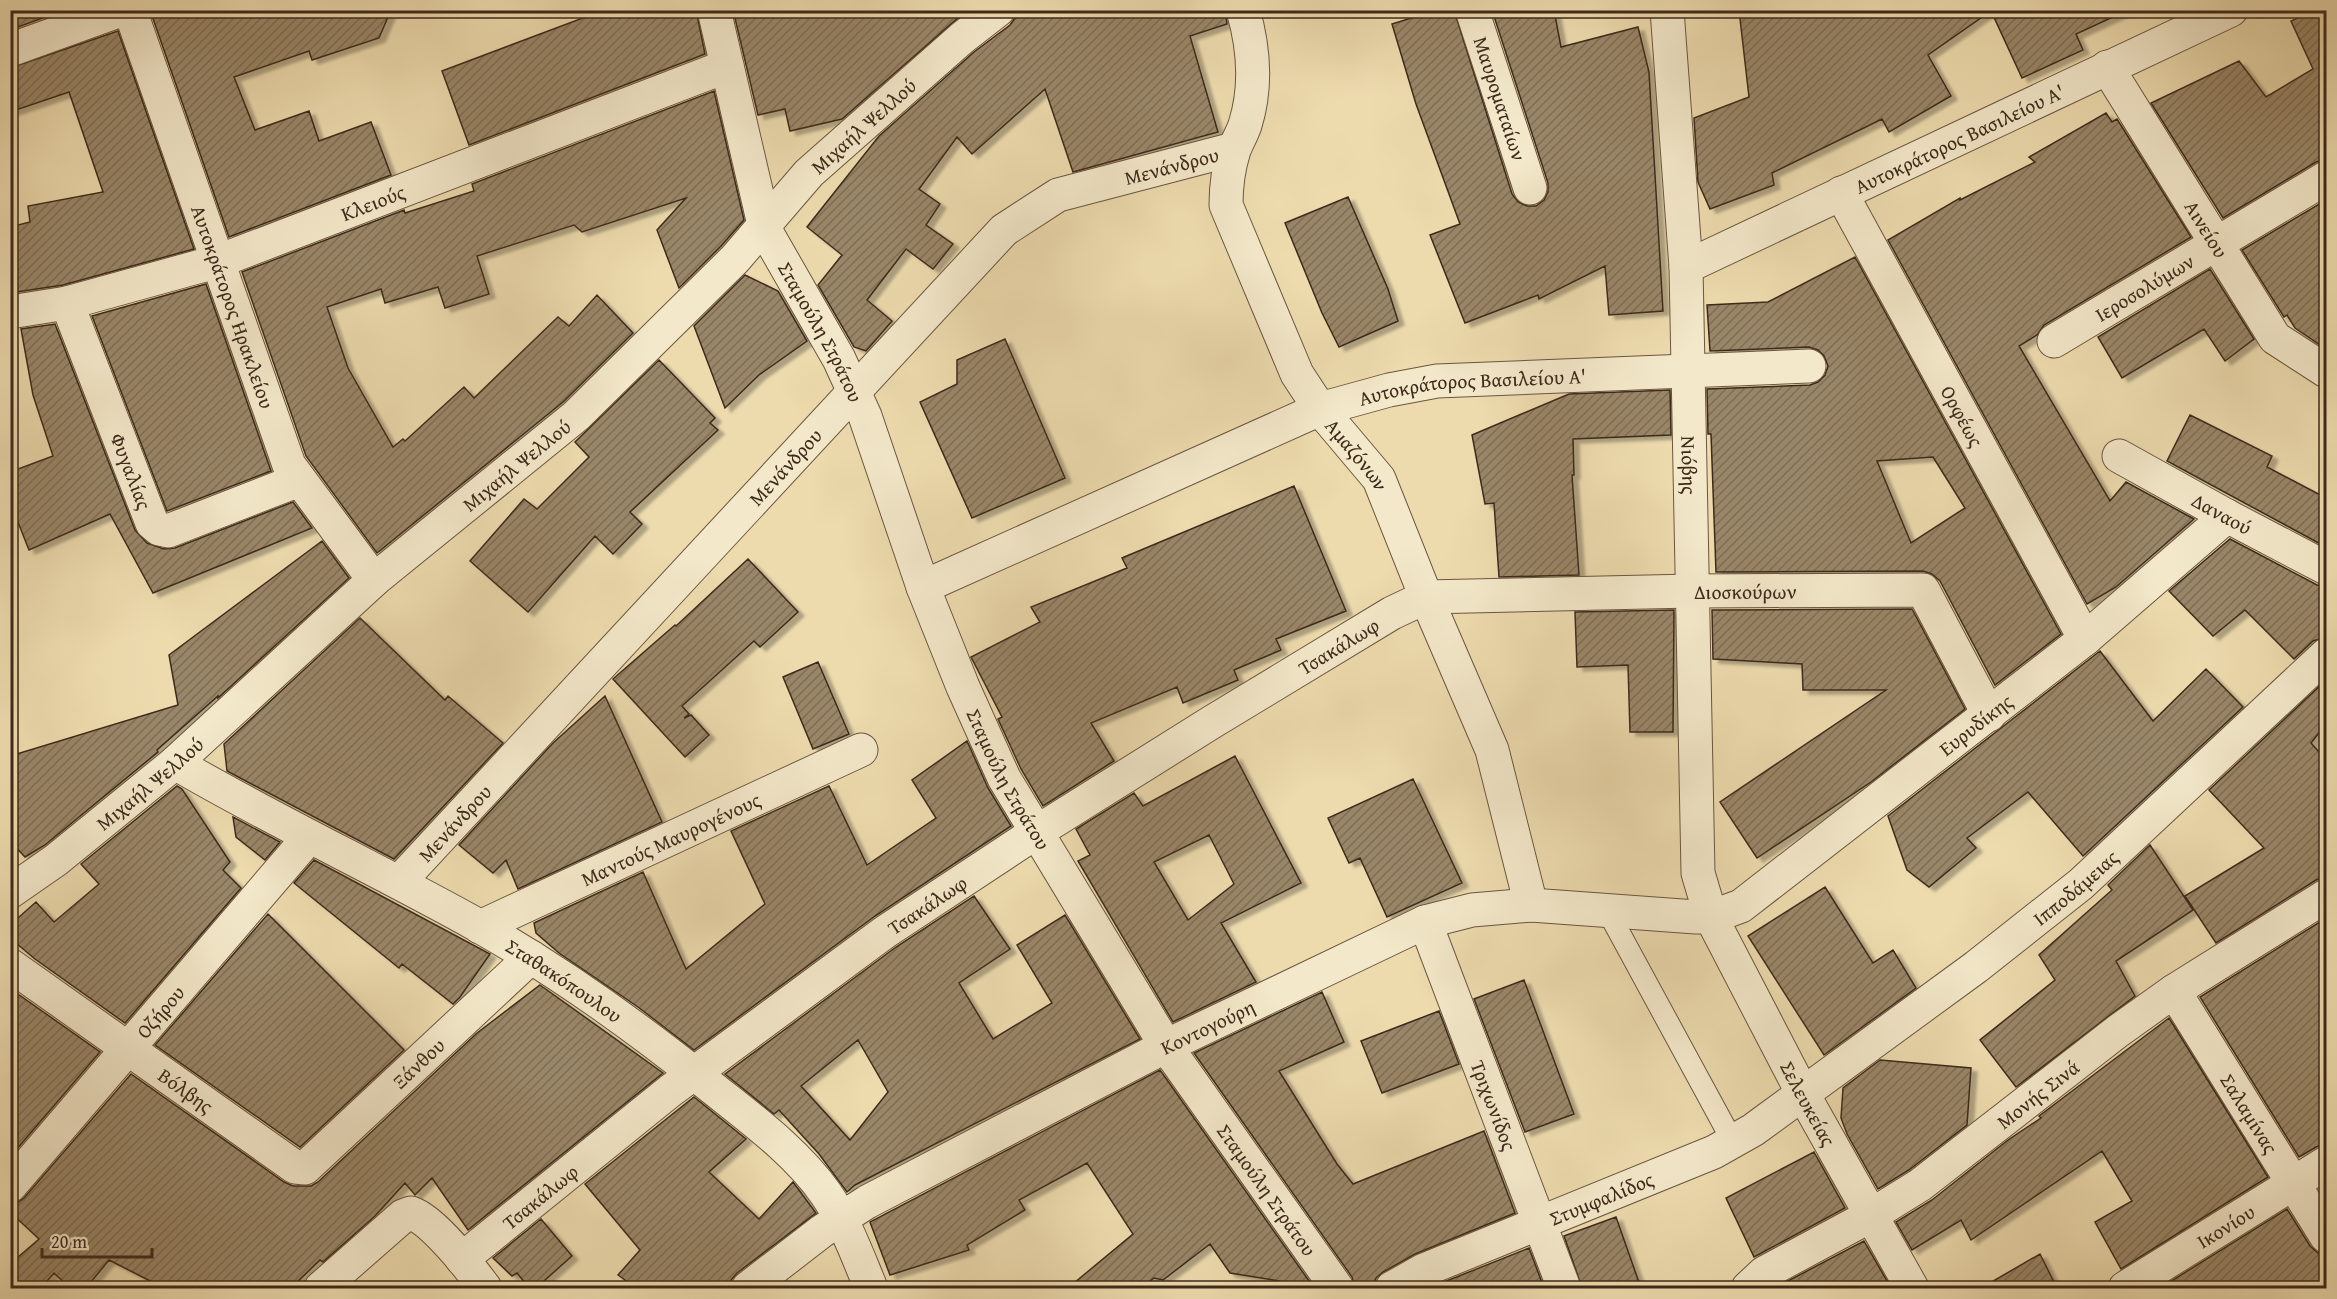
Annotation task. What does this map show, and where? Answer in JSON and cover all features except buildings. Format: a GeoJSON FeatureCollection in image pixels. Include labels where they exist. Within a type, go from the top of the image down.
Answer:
{"type":"FeatureCollection","features":[{"type":"Feature","properties":{"kind":"street"},"geometry":{"type":"LineString","coordinates":[[10,50],[121,10]]}},
{"type":"Feature","properties":{"kind":"street","name":"Αυτοκράτορος Ηρακλείου"},"geometry":{"type":"LineString","coordinates":[[130,10],[289,465],[374,580]]}},
{"type":"Feature","properties":{"kind":"street","name":"Σταμούλη Στράτου"},"geometry":{"type":"LineString","coordinates":[[714,10],[764,224],[773,246],[799,288],[855,392],[874,438],[923,586],[981,730],[1004,778],[1035,833],[1167,1046],[1337,1288]]}},
{"type":"Feature","properties":{"kind":"street","name":"Μιχαήλ Ψελλού"},"geometry":{"type":"LineString","coordinates":[[10,892],[56,860],[175,763],[374,580],[576,416],[724,269],[809,173],[838,145],[962,38],[998,10]]}},
{"type":"Feature","properties":{"kind":"street","name":"Αμαζόνων"},"geometry":{"type":"LineString","coordinates":[[1242,10],[1251,40],[1253,91],[1245,126],[1234,149],[1226,180],[1226,205],[1297,374],[1320,409],[1379,479],[1426,597],[1492,750],[1531,905]]}},
{"type":"Feature","properties":{"kind":"street","name":"Μαυροματαίων"},"geometry":{"type":"LineString","coordinates":[[1472,10],[1530,188]]}},
{"type":"Feature","properties":{"kind":"street","name":"Νιόβης"},"geometry":{"type":"LineString","coordinates":[[1667,10],[1686,267],[1698,873],[1712,917]]}},
{"type":"Feature","properties":{"kind":"street","name":"Αυτοκράτορος Βασιλείου A'"},"geometry":{"type":"LineString","coordinates":[[1686,267],[2230,10]]}},
{"type":"Feature","properties":{"kind":"street","name":"Κλειούς"},"geometry":{"type":"LineString","coordinates":[[10,312],[67,303],[219,261],[727,66]]}},
{"type":"Feature","properties":{"kind":"street","name":"Αινείου"},"geometry":{"type":"LineString","coordinates":[[2107,67],[2275,338],[2326,371]]}},
{"type":"Feature","properties":{"kind":"street","name":"Μενάνδρου"},"geometry":{"type":"LineString","coordinates":[[399,882],[1004,230],[1058,195],[1234,149]]}},
{"type":"Feature","properties":{"kind":"street","name":"Ιεροσολύμων"},"geometry":{"type":"LineString","coordinates":[[2054,341],[2326,178]]}},
{"type":"Feature","properties":{"kind":"street","name":"Ορφέως"},"geometry":{"type":"LineString","coordinates":[[1841,193],[2085,639]]}},
{"type":"Feature","properties":{"kind":"street","name":"Φυγαλίας"},"geometry":{"type":"LineString","coordinates":[[67,303],[152,523],[159,529],[168,531],[299,480]]}},
{"type":"Feature","properties":{"kind":"street","name":"Αυτοκράτορος Βασιλείου A'"},"geometry":{"type":"LineString","coordinates":[[923,586],[1320,409],[1389,390],[1437,381],[1809,366]]}},
{"type":"Feature","properties":{"kind":"street","name":"Δαναού"},"geometry":{"type":"LineString","coordinates":[[2119,456],[2326,568]]}},
{"type":"Feature","properties":{"kind":"street","name":"Ευρυδίκης"},"geometry":{"type":"LineString","coordinates":[[1712,917],[1741,906],[1752,898],[1989,715],[2085,639],[2227,516]]}},
{"type":"Feature","properties":{"kind":"street","name":"Διοσκούρων"},"geometry":{"type":"LineString","coordinates":[[1426,597],[1692,591],[1923,590],[1989,715]]}},
{"type":"Feature","properties":{"kind":"street","name":"Τσακάλωφ"},"geometry":{"type":"LineString","coordinates":[[462,1258],[694,1073],[885,932],[1035,833],[1392,613],[1426,597]]}},
{"type":"Feature","properties":{"kind":"street","name":"Ιπποδάμειας"},"geometry":{"type":"LineString","coordinates":[[1803,1094],[1977,967],[2081,884],[2326,655]]}},
{"type":"Feature","properties":{"kind":"street","name":"Μαντούς Μαυρογένους"},"geometry":{"type":"LineString","coordinates":[[480,927],[861,750]]}},
{"type":"Feature","properties":{"kind":"street","name":"Σταθακόπουλου"},"geometry":{"type":"LineString","coordinates":[[175,763],[226,793],[399,882],[531,957],[694,1073],[803,1167],[825,1194],[840,1218],[871,1288]]}},
{"type":"Feature","properties":{"kind":"street","name":"Οζήρου"},"geometry":{"type":"LineString","coordinates":[[10,1186],[309,837]]}},
{"type":"Feature","properties":{"kind":"street","name":"Μονής Σινά"},"geometry":{"type":"LineString","coordinates":[[1748,1288],[1764,1273],[1870,1216],[1920,1185],[2066,1070],[2174,991],[2326,896]]}},
{"type":"Feature","properties":{"kind":"street","name":"Κοντογούρη"},"geometry":{"type":"LineString","coordinates":[[748,1288],[840,1218],[867,1202],[1167,1046],[1425,922],[1472,910],[1531,905],[1712,917]]}},
{"type":"Feature","properties":{"kind":"street","name":"Σελευκείας"},"geometry":{"type":"LineString","coordinates":[[1712,917],[1803,1094],[1912,1288]]}},
{"type":"Feature","properties":{"kind":"street","name":"Τριχωνίδος"},"geometry":{"type":"LineString","coordinates":[[1425,922],[1564,1288]]}},
{"type":"Feature","properties":{"kind":"street","name":"Ξάνθου"},"geometry":{"type":"LineString","coordinates":[[305,1168],[531,957]]}},
{"type":"Feature","properties":{"kind":"street","name":"Βόλβης"},"geometry":{"type":"LineString","coordinates":[[10,965],[295,1167],[305,1168]]}},
{"type":"Feature","properties":{"kind":"street","name":"Σαλαμίνας"},"geometry":{"type":"LineString","coordinates":[[2174,991],[2326,1236]]}},
{"type":"Feature","properties":{"kind":"street","name":"Στυμφαλίδος"},"geometry":{"type":"LineString","coordinates":[[1392,1288],[1424,1270],[1714,1152],[1733,1142],[1803,1094]]}},
{"type":"Feature","properties":{"kind":"street","name":"Ικονίου"},"geometry":{"type":"LineString","coordinates":[[2125,1288],[2326,1163]]}},
{"type":"Feature","properties":{"kind":"street"},"geometry":{"type":"LineString","coordinates":[[343,1282],[408,1214],[417,1215],[423,1220],[462,1258],[484,1288]]}},
{"type":"Feature","properties":{"kind":"lane"},"geometry":{"type":"LineString","coordinates":[[1607,910],[1733,1142]]}}]}
